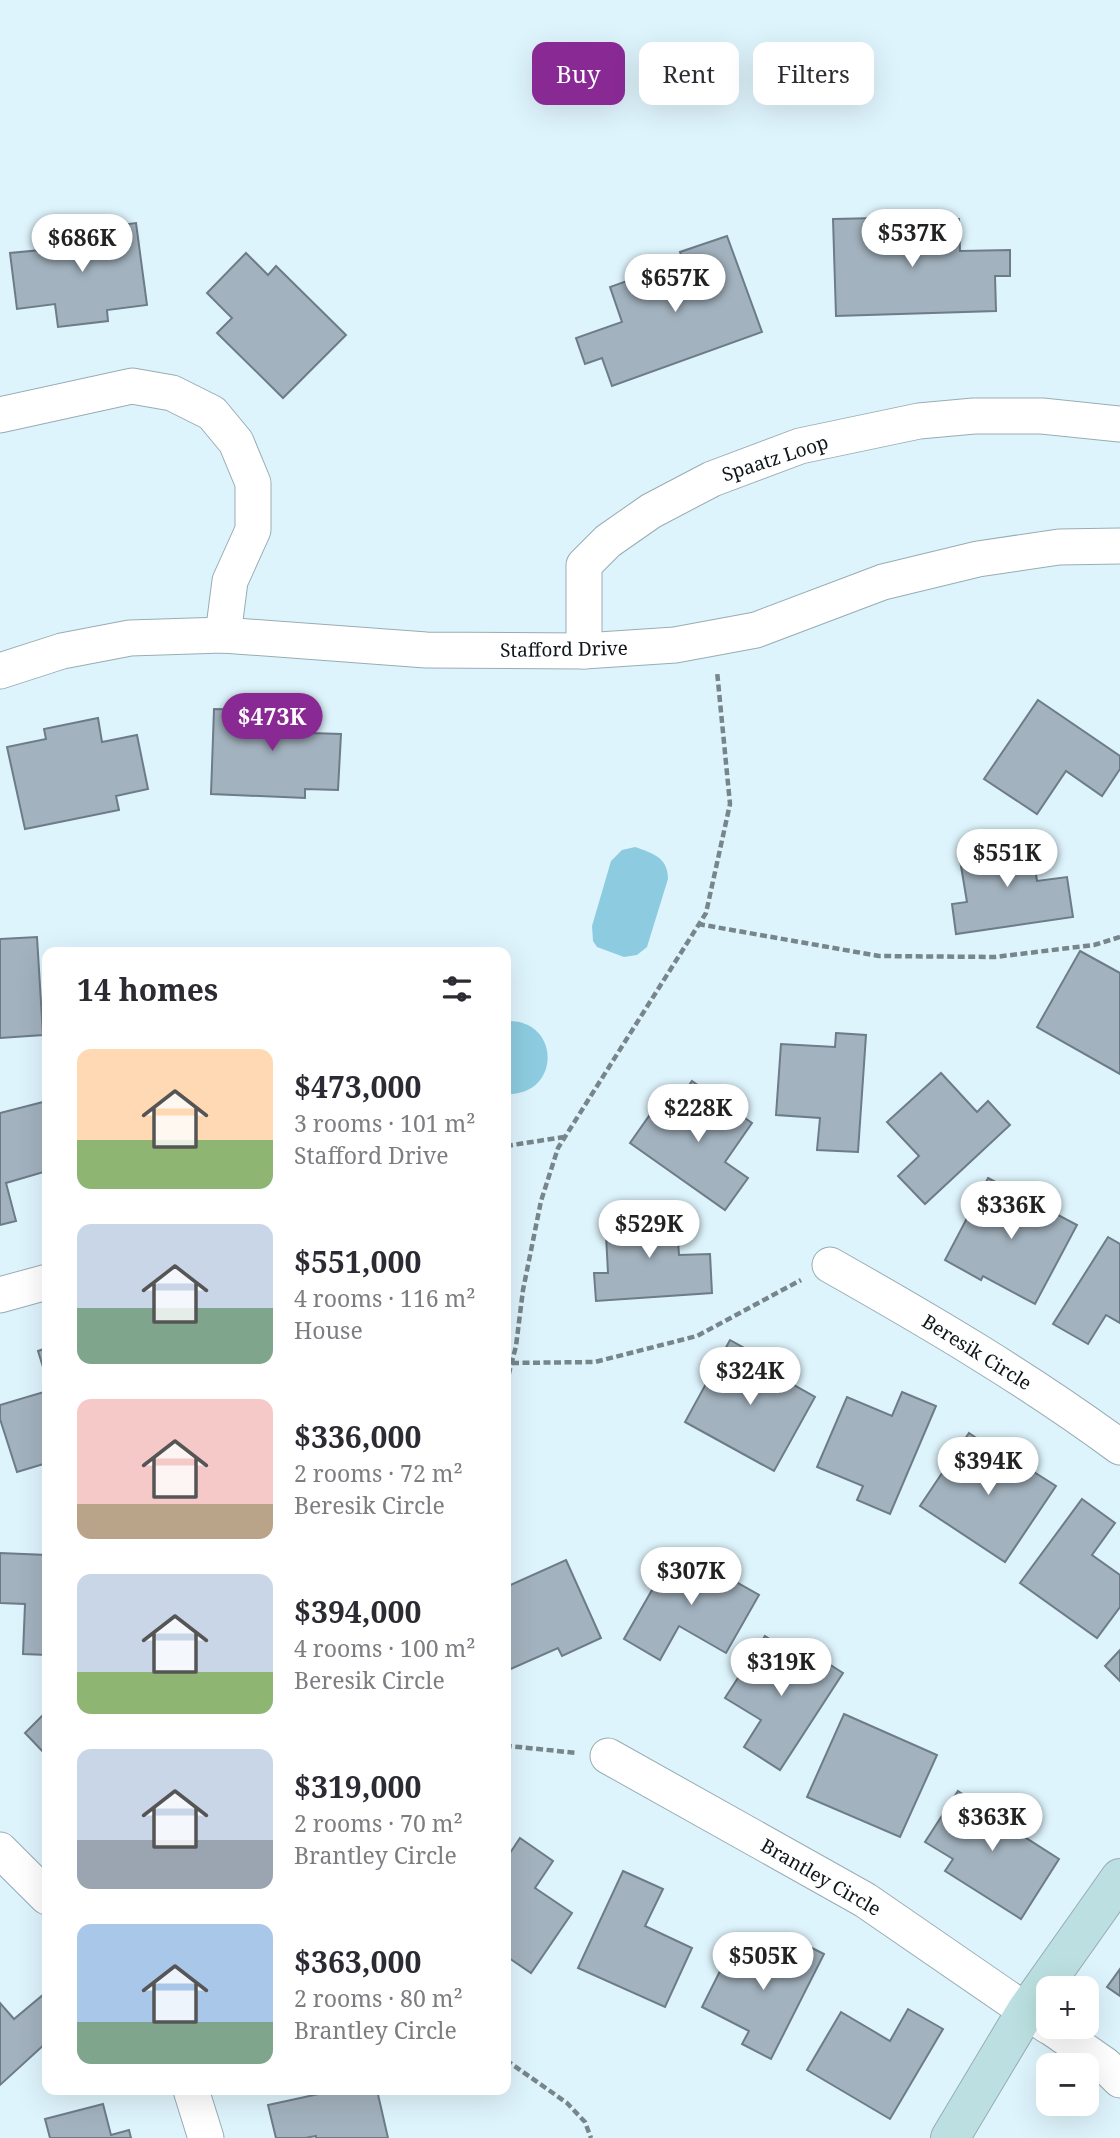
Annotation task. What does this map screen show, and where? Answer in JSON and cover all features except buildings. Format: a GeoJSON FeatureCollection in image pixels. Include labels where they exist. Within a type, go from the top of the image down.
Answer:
{"type":"FeatureCollection","features":[{"type":"Feature","properties":{"kind":"street"},"geometry":{"type":"LineString","coordinates":[[0,415],[132,386],[172,393],[212,414],[236,442],[253,484],[253,530],[230,581],[223,635]]}},
{"type":"Feature","properties":{"kind":"street","name":"Spaatz Loop"},"geometry":{"type":"LineString","coordinates":[[584,651],[584,565],[618,533],[651,511],[712,478],[800,446],[919,421],[974,416],[1042,416],[1120,424]]}},
{"type":"Feature","properties":{"kind":"street","name":"Stafford Drive"},"geometry":{"type":"LineString","coordinates":[[0,671],[62,651],[130,638],[223,635],[426,650],[584,651],[675,645],[756,630],[883,582],[978,559],[1059,547],[1120,546]]}},
{"type":"Feature","properties":{"kind":"street","name":"Beresik Circle"},"geometry":{"type":"LineString","coordinates":[[830,1265],[961,1340],[1120,1447]]}},
{"type":"Feature","properties":{"kind":"street"},"geometry":{"type":"LineString","coordinates":[[0,1295],[42,1283]]}},
{"type":"Feature","properties":{"kind":"street","name":"Brantley Circle"},"geometry":{"type":"LineString","coordinates":[[608,1756],[865,1900],[1036,2018]]}},
{"type":"Feature","properties":{"kind":"street"},"geometry":{"type":"LineString","coordinates":[[0,1850],[42,1892]]}},
{"type":"Feature","properties":{"kind":"street"},"geometry":{"type":"LineString","coordinates":[[1066,1976],[1120,1878]]}},
{"type":"Feature","properties":{"kind":"street"},"geometry":{"type":"LineString","coordinates":[[950,2138],[1036,2027]]}},
{"type":"Feature","properties":{"kind":"street","name":"Brantley Circle"},"geometry":{"type":"LineString","coordinates":[[1067,2039],[1105,2065],[1120,2080]]}},
{"type":"Feature","properties":{"kind":"street"},"geometry":{"type":"LineString","coordinates":[[193,2095],[206,2138]]}},
{"type":"Feature","properties":{"kind":"path"},"geometry":{"type":"LineString","coordinates":[[511,1367],[541,1201],[558,1148],[706,912],[730,804],[714,638]]}},
{"type":"Feature","properties":{"kind":"path"},"geometry":{"type":"LineString","coordinates":[[698,924],[879,956],[995,957],[1094,945],[1120,937]]}},
{"type":"Feature","properties":{"kind":"path"},"geometry":{"type":"LineString","coordinates":[[511,1145],[564,1137]]}},
{"type":"Feature","properties":{"kind":"path"},"geometry":{"type":"LineString","coordinates":[[512,1363],[595,1362],[698,1336],[830,1265]]}},
{"type":"Feature","properties":{"kind":"path"},"geometry":{"type":"LineString","coordinates":[[511,1746],[608,1756]]}},
{"type":"Feature","properties":{"kind":"path"},"geometry":{"type":"LineString","coordinates":[[511,2064],[567,2103],[585,2122],[591,2138]]}},
{"type":"Feature","properties":{"kind":"shaded area"},"geometry":{"type":"Polygon","coordinates":[[[635,847],[658,857],[665,866],[668,879],[647,947],[637,955],[624,957],[597,947],[593,941],[592,926],[611,861],[622,850],[635,847]]]}},
{"type":"Feature","properties":{"kind":"shaded area"},"geometry":{"type":"Polygon","coordinates":[[[511,1022],[524,1023],[537,1031],[545,1043],[548,1057],[545,1071],[537,1083],[524,1091],[511,1093],[511,1022]]]}}]}
